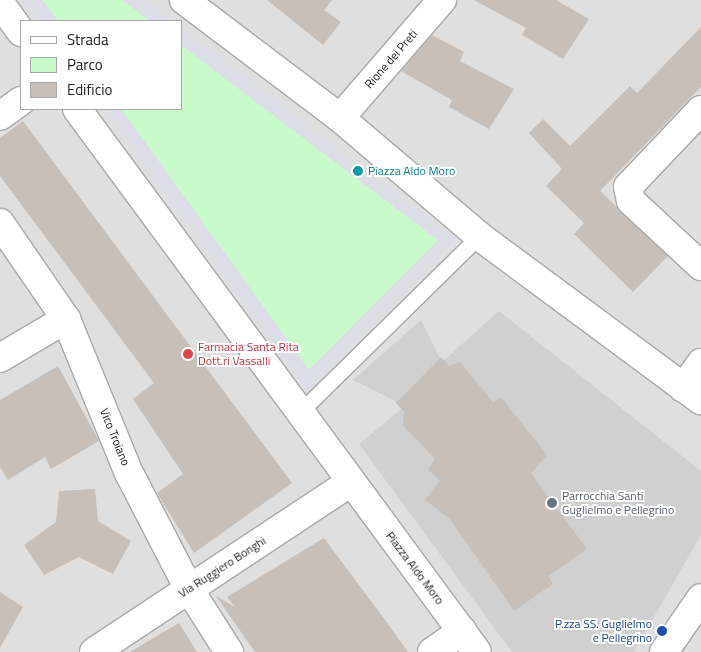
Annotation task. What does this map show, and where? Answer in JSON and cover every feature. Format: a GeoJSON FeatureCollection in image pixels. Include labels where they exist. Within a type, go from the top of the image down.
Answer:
{"type":"FeatureCollection","features":[{"type":"Feature","properties":{"kind":"street"},"geometry":{"type":"LineString","coordinates":[[184,0],[340,118],[479,236],[692,394],[701,363]]}},
{"type":"Feature","properties":{"kind":"street","name":"Rione dei Preti"},"geometry":{"type":"LineString","coordinates":[[340,118],[442,0]]}},
{"type":"Feature","properties":{"kind":"street"},"geometry":{"type":"LineString","coordinates":[[0,3],[20,31]]}},
{"type":"Feature","properties":{"kind":"street"},"geometry":{"type":"LineString","coordinates":[[0,116],[20,102]]}},
{"type":"Feature","properties":{"kind":"street","name":"Piazza Aldo Moro"},"geometry":{"type":"LineString","coordinates":[[78,110],[302,410],[351,482],[470,642]]}},
{"type":"Feature","properties":{"kind":"street"},"geometry":{"type":"LineString","coordinates":[[701,110],[628,187],[632,200],[701,266]]}},
{"type":"Feature","properties":{"kind":"street","name":"Vico Troiano"},"geometry":{"type":"LineString","coordinates":[[0,223],[66,319],[129,473],[189,589],[229,652]]}},
{"type":"Feature","properties":{"kind":"street"},"geometry":{"type":"LineString","coordinates":[[0,358],[66,319]]}},
{"type":"Feature","properties":{"kind":"street","name":"Via Ruggiero Bonghi"},"geometry":{"type":"LineString","coordinates":[[94,652],[351,482]]}},
{"type":"Feature","properties":{"kind":"street"},"geometry":{"type":"LineString","coordinates":[[664,652],[701,598]]}},
{"type":"Feature","properties":{"kind":"street"},"geometry":{"type":"LineString","coordinates":[[432,652],[470,642]]}},
{"type":"Feature","properties":{"kind":"lane"},"geometry":{"type":"LineString","coordinates":[[302,410],[479,236]]}},
{"type":"Feature","properties":{"kind":"shaded area"},"geometry":{"type":"Polygon","coordinates":[[[0,0],[701,0],[701,652],[0,652],[0,0]]]}},
{"type":"Feature","properties":{"kind":"shaded area"},"geometry":{"type":"Polygon","coordinates":[[[25,0],[42,0],[57,20],[39,20],[25,0]]]}},
{"type":"Feature","properties":{"kind":"shaded area"},"geometry":{"type":"Polygon","coordinates":[[[122,0],[145,0],[171,20],[149,20],[122,0]]]}},
{"type":"Feature","properties":{"kind":"shaded area","name":"Piazza Aldo Moro"},"geometry":{"type":"Polygon","coordinates":[[[182,29],[455,239],[307,391],[105,110],[122,110],[309,370],[438,240],[182,46],[182,29]]]}},
{"type":"Feature","properties":{"kind":"shaded area","name":"Parrocchia Santi Guglielmo e Pellegrino"},"geometry":{"type":"Polygon","coordinates":[[[499,311],[701,471],[701,535],[634,652],[512,652],[359,444],[405,406],[353,380],[421,320],[442,362],[499,311]]]}},
{"type":"Feature","properties":{"kind":"green space"},"geometry":{"type":"Polygon","coordinates":[[[42,0],[122,0],[149,20],[57,20],[42,0]]]}},
{"type":"Feature","properties":{"kind":"green space"},"geometry":{"type":"Polygon","coordinates":[[[182,46],[438,240],[309,370],[122,110],[182,110],[182,46]]]}},
{"type":"Feature","properties":{"kind":"building"},"geometry":{"type":"Polygon","coordinates":[[[267,0],[332,0],[324,10],[341,22],[323,45],[267,0]]]}},
{"type":"Feature","properties":{"kind":"building"},"geometry":{"type":"Polygon","coordinates":[[[474,0],[556,0],[589,19],[563,59],[522,35],[526,28],[474,0]]]}},
{"type":"Feature","properties":{"kind":"building"},"geometry":{"type":"Polygon","coordinates":[[[701,27],[701,87],[600,191],[668,256],[633,292],[574,234],[584,223],[546,186],[562,169],[529,133],[543,119],[570,146],[630,86],[637,93],[701,27]]]}},
{"type":"Feature","properties":{"kind":"building"},"geometry":{"type":"Polygon","coordinates":[[[432,35],[464,52],[460,61],[514,89],[489,129],[449,107],[452,100],[401,71],[432,35]]]}},
{"type":"Feature","properties":{"kind":"building"},"geometry":{"type":"Polygon","coordinates":[[[23,121],[292,483],[194,553],[157,493],[183,474],[133,399],[154,383],[0,176],[0,138],[23,121]]]}},
{"type":"Feature","properties":{"kind":"building"},"geometry":{"type":"Polygon","coordinates":[[[441,357],[449,366],[460,362],[493,402],[501,397],[547,455],[531,473],[587,549],[548,576],[553,584],[514,611],[450,519],[425,500],[440,480],[428,470],[435,459],[403,425],[404,412],[396,403],[441,357]]]}},
{"type":"Feature","properties":{"kind":"building"},"geometry":{"type":"Polygon","coordinates":[[[58,366],[99,441],[51,469],[45,457],[8,480],[0,467],[0,400],[58,366]]]}},
{"type":"Feature","properties":{"kind":"building"},"geometry":{"type":"Polygon","coordinates":[[[95,489],[98,521],[131,541],[113,574],[79,557],[44,575],[24,545],[56,522],[59,491],[95,489]]]}},
{"type":"Feature","properties":{"kind":"building"},"geometry":{"type":"Polygon","coordinates":[[[324,538],[408,652],[255,652],[215,595],[235,607],[227,597],[324,538]]]}},
{"type":"Feature","properties":{"kind":"building"},"geometry":{"type":"Polygon","coordinates":[[[0,592],[23,607],[0,648],[0,592]]]}},
{"type":"Feature","properties":{"kind":"building"},"geometry":{"type":"Polygon","coordinates":[[[179,623],[197,652],[130,652],[160,634],[179,623]]]}},
{"type":"Feature","properties":{"kind":"place","name":"Piazza Aldo Moro"},"geometry":{"type":"Point","coordinates":[358,171]}},
{"type":"Feature","properties":{"kind":"place","name":"Farmacia Santa Rita Dott.ri Vassalli"},"geometry":{"type":"Point","coordinates":[188,354]}},
{"type":"Feature","properties":{"kind":"place","name":"Parrocchia Santi Guglielmo e Pellegrino"},"geometry":{"type":"Point","coordinates":[552,503]}},
{"type":"Feature","properties":{"kind":"place","name":"P.zza SS. Guglielmo e Pellegrino"},"geometry":{"type":"Point","coordinates":[662,631]}}]}
